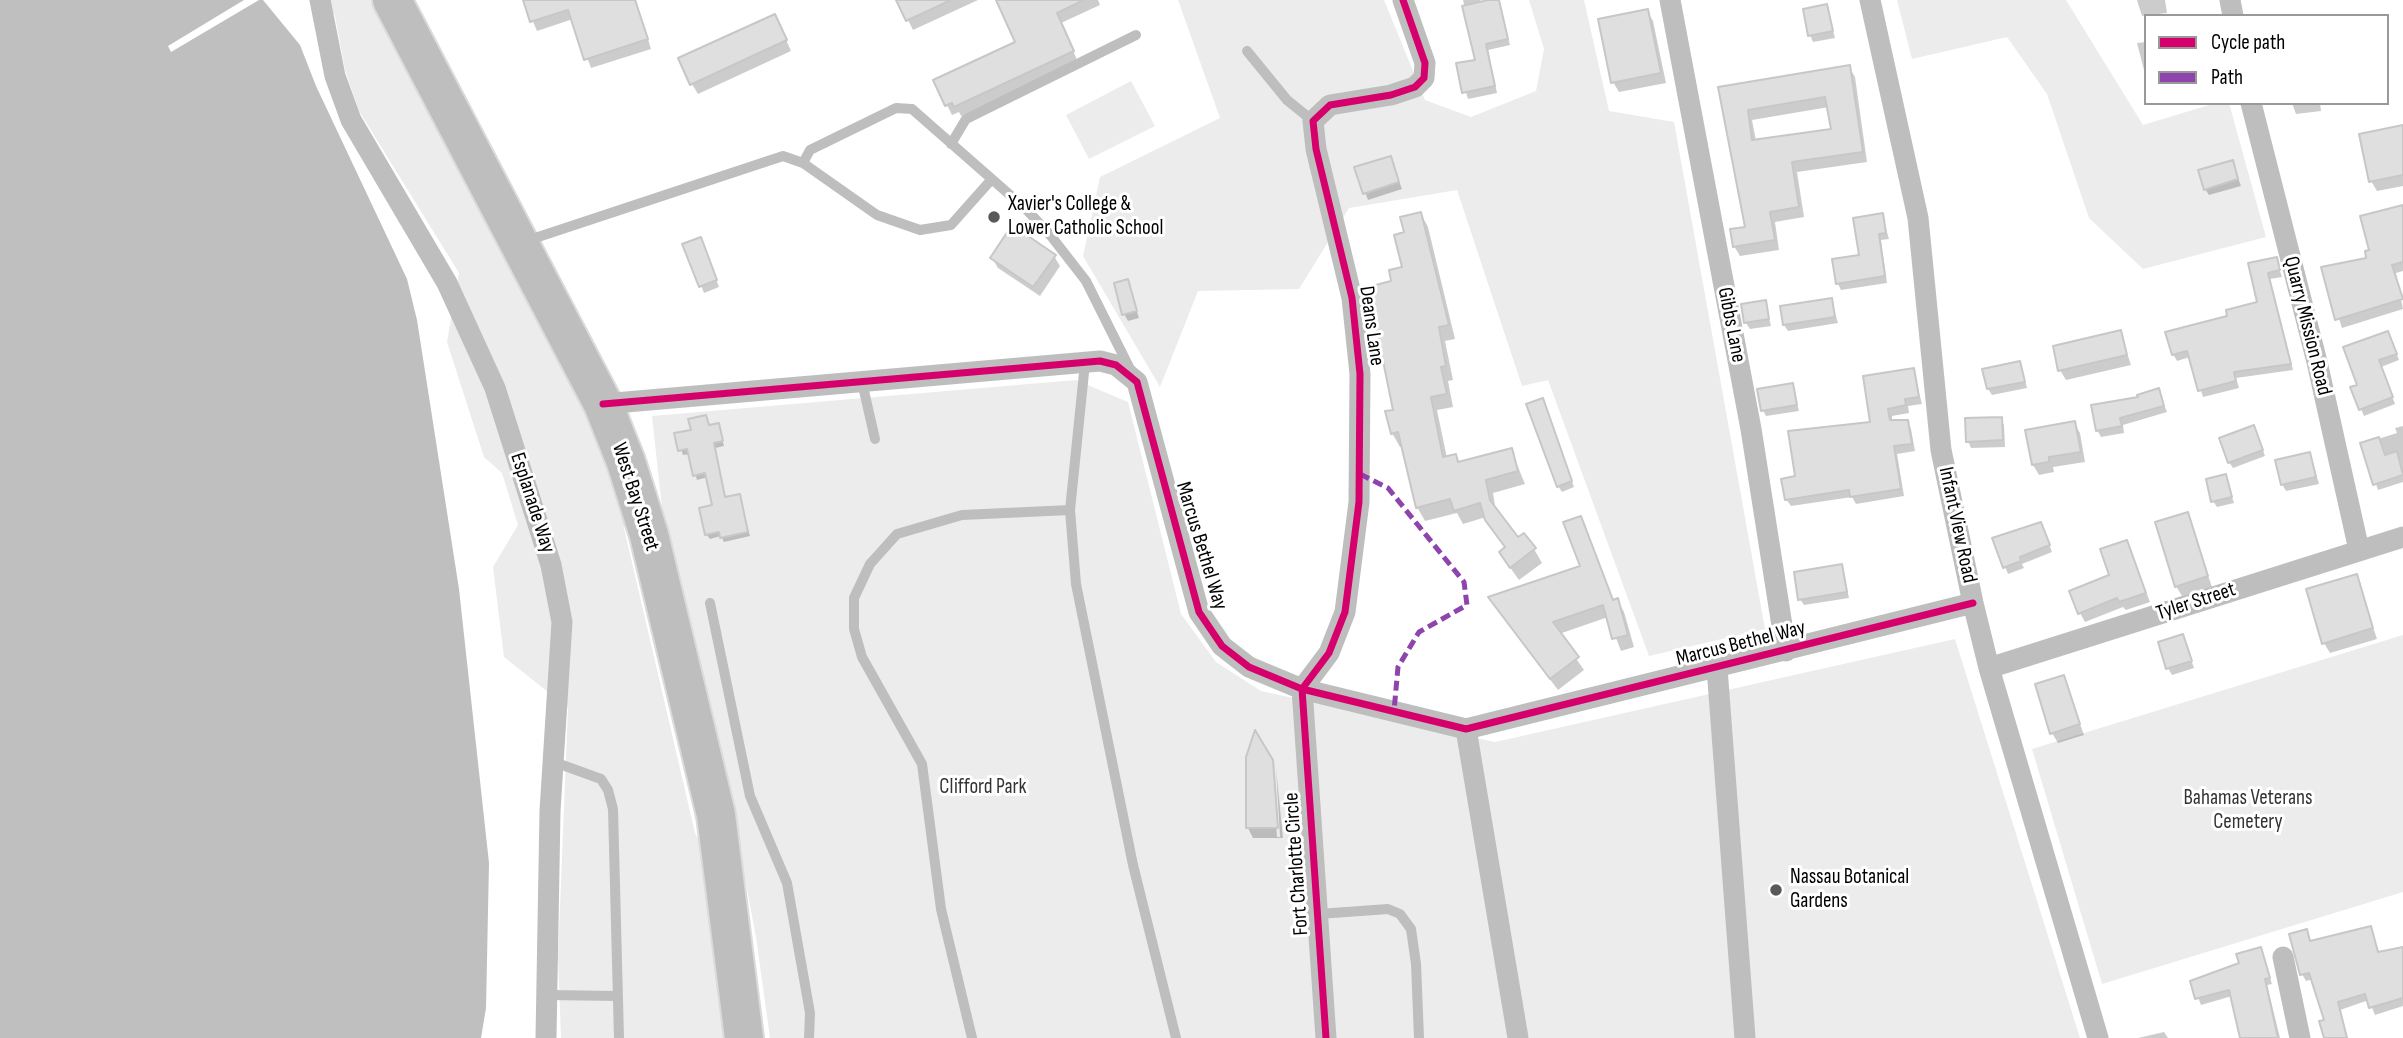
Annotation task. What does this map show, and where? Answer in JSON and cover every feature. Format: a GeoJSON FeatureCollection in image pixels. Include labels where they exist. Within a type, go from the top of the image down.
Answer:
{"type":"FeatureCollection","features":[{"type":"Feature","properties":{"kind":"highway","name":"West Bay Street"},"geometry":{"type":"LineString","coordinates":[[392,0],[603,404],[626,462],[649,535],[716,815],[744,1038]]}},
{"type":"Feature","properties":{"kind":"street"},"geometry":{"type":"LineString","coordinates":[[1313,121],[1330,105],[1391,96],[1415,87],[1424,78],[1425,63],[1403,0]]}},
{"type":"Feature","properties":{"kind":"street","name":"Gibbs Lane"},"geometry":{"type":"LineString","coordinates":[[1671,0],[1751,429],[1786,651]]}},
{"type":"Feature","properties":{"kind":"street","name":"Infant View Road"},"geometry":{"type":"LineString","coordinates":[[1870,0],[1918,218],[1941,450],[1973,603],[1989,668],[2098,1038]]}},
{"type":"Feature","properties":{"kind":"street","name":"Esplanade Way"},"geometry":{"type":"LineString","coordinates":[[319,4],[335,76],[351,120],[447,282],[495,388],[551,565],[562,622],[554,762],[546,1038]]}},
{"type":"Feature","properties":{"kind":"street","name":"Quarry Mission Road"},"geometry":{"type":"LineString","coordinates":[[2253,105],[2317,362],[2359,550]]}},
{"type":"Feature","properties":{"kind":"street","name":"Deans Lane"},"geometry":{"type":"LineString","coordinates":[[1302,689],[1329,653],[1345,612],[1359,502],[1360,374],[1352,298],[1315,149],[1313,121]]}},
{"type":"Feature","properties":{"kind":"street"},"geometry":{"type":"LineString","coordinates":[[603,404],[1085,363],[1116,365],[1137,382]]}},
{"type":"Feature","properties":{"kind":"street","name":"Marcus Bethel Way"},"geometry":{"type":"LineString","coordinates":[[1137,382],[1199,612],[1222,646],[1249,667],[1302,689],[1466,729],[1973,603]]}},
{"type":"Feature","properties":{"kind":"street","name":"Tyler Street"},"geometry":{"type":"LineString","coordinates":[[1989,668],[2403,537]]}},
{"type":"Feature","properties":{"kind":"street"},"geometry":{"type":"LineString","coordinates":[[1717,668],[1745,1038]]}},
{"type":"Feature","properties":{"kind":"street","name":"Fort Charlotte Circle"},"geometry":{"type":"LineString","coordinates":[[1302,689],[1326,1038]]}},
{"type":"Feature","properties":{"kind":"street"},"geometry":{"type":"LineString","coordinates":[[1466,729],[1518,1038]]}},
{"type":"Feature","properties":{"kind":"street"},"geometry":{"type":"LineString","coordinates":[[2283,957],[2300,1038]]}},
{"type":"Feature","properties":{"kind":"lane"},"geometry":{"type":"LineString","coordinates":[[951,144],[966,119],[1136,35]]}},
{"type":"Feature","properties":{"kind":"lane"},"geometry":{"type":"LineString","coordinates":[[1247,51],[1287,100],[1313,121]]}},
{"type":"Feature","properties":{"kind":"lane"},"geometry":{"type":"LineString","coordinates":[[803,163],[810,150],[896,108],[912,109],[1034,218],[1086,281],[1137,382]]}},
{"type":"Feature","properties":{"kind":"lane"},"geometry":{"type":"LineString","coordinates":[[518,243],[783,156],[803,163],[877,215],[920,230],[951,225],[991,180]]}},
{"type":"Feature","properties":{"kind":"lane"},"geometry":{"type":"LineString","coordinates":[[1085,363],[1070,510],[1076,584],[1133,865],[1176,1038]]}},
{"type":"Feature","properties":{"kind":"lane"},"geometry":{"type":"LineString","coordinates":[[862,382],[875,439]]}},
{"type":"Feature","properties":{"kind":"lane"},"geometry":{"type":"LineString","coordinates":[[972,1038],[941,909],[922,764],[862,657],[854,629],[854,598],[870,564],[897,534],[962,515],[1070,510]]}},
{"type":"Feature","properties":{"kind":"lane"},"geometry":{"type":"LineString","coordinates":[[710,603],[750,796],[787,883],[810,1013],[809,1038]]}},
{"type":"Feature","properties":{"kind":"lane"},"geometry":{"type":"LineString","coordinates":[[554,762],[601,779],[608,790],[613,809],[620,1038]]}},
{"type":"Feature","properties":{"kind":"lane"},"geometry":{"type":"LineString","coordinates":[[1319,914],[1388,909],[1401,914],[1411,929],[1416,964],[1419,1038]]}},
{"type":"Feature","properties":{"kind":"lane"},"geometry":{"type":"LineString","coordinates":[[546,995],[618,996]]}},
{"type":"Feature","properties":{"kind":"green space"},"geometry":{"type":"Polygon","coordinates":[[[325,0],[379,0],[551,332],[629,507],[624,528],[695,833],[703,848],[734,1038],[561,1038],[558,957],[568,708],[504,657],[493,567],[518,525],[502,473],[484,457],[447,342],[459,273],[359,111],[345,70],[335,16],[325,0]]]}},
{"type":"Feature","properties":{"kind":"green space"},"geometry":{"type":"Polygon","coordinates":[[[1178,0],[1384,0],[1425,100],[1471,117],[1536,91],[1544,49],[1529,0],[1584,0],[1609,111],[1674,122],[1765,629],[1649,656],[1548,380],[1522,386],[1457,190],[1349,208],[1299,289],[1198,291],[1160,387],[1083,256],[1100,177],[1220,118],[1178,0]]]}},
{"type":"Feature","properties":{"kind":"green space"},"geometry":{"type":"Polygon","coordinates":[[[1897,0],[2066,0],[2143,125],[2209,105],[2230,105],[2266,237],[2143,269],[2089,218],[2047,94],[2007,37],[1912,59],[1897,0]]]}},
{"type":"Feature","properties":{"kind":"green space"},"geometry":{"type":"Polygon","coordinates":[[[1131,81],[1155,126],[1089,159],[1066,115],[1131,81]]]}},
{"type":"Feature","properties":{"kind":"green space","name":"Clifford Park"},"geometry":{"type":"Polygon","coordinates":[[[1076,380],[1128,402],[1181,614],[1216,662],[1261,691],[1495,742],[1955,639],[2080,1038],[770,1038],[756,937],[732,810],[664,526],[652,416],[1076,380]]]}},
{"type":"Feature","properties":{"kind":"green space","name":"Bahamas Veterans Cemetery"},"geometry":{"type":"Polygon","coordinates":[[[2403,635],[2403,892],[2102,984],[2032,749],[2403,635]]]}},
{"type":"Feature","properties":{"kind":"shaded area"},"geometry":{"type":"Polygon","coordinates":[[[0,0],[263,0],[300,45],[316,86],[407,279],[417,320],[459,589],[489,863],[486,1008],[481,1038],[0,1038],[0,0]]]}},
{"type":"Feature","properties":{"kind":"pier"},"geometry":{"type":"Polygon","coordinates":[[[244,0],[259,0],[171,52],[168,46],[244,0]]]}},
{"type":"Feature","properties":{"kind":"building"},"geometry":{"type":"Polygon","coordinates":[[[523,0],[635,0],[648,39],[584,60],[568,10],[530,22],[523,0]]]}},
{"type":"Feature","properties":{"kind":"building"},"geometry":{"type":"Polygon","coordinates":[[[896,0],[951,0],[906,21],[896,0]]]}},
{"type":"Feature","properties":{"kind":"building"},"geometry":{"type":"Polygon","coordinates":[[[996,0],[1084,0],[1057,13],[1074,51],[954,107],[952,103],[945,106],[933,80],[1015,42],[996,0]]]}},
{"type":"Feature","properties":{"kind":"building"},"geometry":{"type":"Polygon","coordinates":[[[1499,0],[1508,39],[1486,44],[1495,86],[1462,93],[1456,63],[1475,60],[1462,6],[1499,0]]]}},
{"type":"Feature","properties":{"kind":"building"},"geometry":{"type":"Polygon","coordinates":[[[1827,4],[1833,31],[1808,36],[1803,9],[1827,4]]]}},
{"type":"Feature","properties":{"kind":"building"},"geometry":{"type":"Polygon","coordinates":[[[1648,9],[1661,73],[1611,83],[1598,19],[1648,9]]]}},
{"type":"Feature","properties":{"kind":"building"},"geometry":{"type":"Polygon","coordinates":[[[775,14],[787,40],[690,85],[678,58],[775,14]]]}},
{"type":"Feature","properties":{"kind":"building"},"geometry":{"type":"Polygon","coordinates":[[[1850,65],[1863,152],[1792,162],[1799,207],[1770,212],[1775,240],[1733,247],[1730,229],[1745,227],[1718,87],[1850,65]],[[1825,97],[1748,110],[1752,140],[1831,129],[1825,97]]]}},
{"type":"Feature","properties":{"kind":"building"},"geometry":{"type":"Polygon","coordinates":[[[2403,125],[2403,175],[2369,182],[2359,134],[2403,125]]]}},
{"type":"Feature","properties":{"kind":"building"},"geometry":{"type":"Polygon","coordinates":[[[1391,156],[1399,182],[1363,194],[1354,167],[1391,156]]]}},
{"type":"Feature","properties":{"kind":"building"},"geometry":{"type":"Polygon","coordinates":[[[2233,160],[2238,179],[2204,190],[2198,170],[2233,160]]]}},
{"type":"Feature","properties":{"kind":"building"},"geometry":{"type":"Polygon","coordinates":[[[2403,205],[2403,262],[2392,265],[2403,299],[2335,320],[2321,267],[2366,258],[2365,251],[2369,250],[2360,216],[2403,205]]]}},
{"type":"Feature","properties":{"kind":"building"},"geometry":{"type":"Polygon","coordinates":[[[1421,212],[1449,325],[1439,327],[1446,366],[1441,367],[1447,394],[1431,397],[1443,457],[1456,454],[1458,462],[1512,448],[1518,471],[1486,480],[1490,500],[1518,537],[1524,533],[1536,548],[1510,568],[1499,552],[1505,547],[1485,520],[1480,503],[1454,511],[1450,499],[1416,508],[1398,432],[1391,434],[1385,411],[1393,410],[1368,287],[1391,281],[1389,270],[1402,267],[1394,235],[1404,232],[1400,217],[1421,212]]]}},
{"type":"Feature","properties":{"kind":"building"},"geometry":{"type":"Polygon","coordinates":[[[1883,213],[1886,233],[1879,234],[1885,276],[1836,284],[1832,259],[1859,255],[1853,218],[1883,213]]]}},
{"type":"Feature","properties":{"kind":"building"},"geometry":{"type":"Polygon","coordinates":[[[1012,225],[1056,255],[1033,287],[990,258],[1012,225]]]}},
{"type":"Feature","properties":{"kind":"building"},"geometry":{"type":"Polygon","coordinates":[[[701,237],[717,280],[699,287],[682,244],[701,237]]]}},
{"type":"Feature","properties":{"kind":"building"},"geometry":{"type":"Polygon","coordinates":[[[2277,257],[2280,270],[2268,273],[2291,364],[2234,372],[2236,381],[2198,391],[2187,351],[2172,355],[2165,332],[2227,316],[2226,310],[2257,302],[2248,263],[2277,257]]]}},
{"type":"Feature","properties":{"kind":"building"},"geometry":{"type":"Polygon","coordinates":[[[1128,279],[1137,311],[1122,315],[1114,283],[1128,279]]]}},
{"type":"Feature","properties":{"kind":"building"},"geometry":{"type":"Polygon","coordinates":[[[1832,298],[1835,317],[1783,325],[1780,306],[1832,298]]]}},
{"type":"Feature","properties":{"kind":"building"},"geometry":{"type":"Polygon","coordinates":[[[1766,300],[1769,319],[1744,323],[1741,304],[1766,300]]]}},
{"type":"Feature","properties":{"kind":"building"},"geometry":{"type":"Polygon","coordinates":[[[2121,330],[2127,355],[2058,371],[2053,346],[2121,330]]]}},
{"type":"Feature","properties":{"kind":"building"},"geometry":{"type":"Polygon","coordinates":[[[2388,331],[2397,354],[2379,360],[2393,397],[2359,410],[2350,387],[2357,385],[2343,347],[2388,331]]]}},
{"type":"Feature","properties":{"kind":"building"},"geometry":{"type":"Polygon","coordinates":[[[2020,361],[2025,382],[1987,389],[1982,369],[2020,361]]]}},
{"type":"Feature","properties":{"kind":"building"},"geometry":{"type":"Polygon","coordinates":[[[1914,368],[1919,397],[1905,399],[1906,405],[1888,409],[1890,420],[1908,420],[1912,444],[1894,446],[1901,489],[1850,497],[1849,490],[1785,500],[1781,479],[1795,476],[1788,431],[1870,422],[1863,376],[1914,368]]]}},
{"type":"Feature","properties":{"kind":"building"},"geometry":{"type":"Polygon","coordinates":[[[1793,383],[1797,405],[1761,411],[1757,389],[1793,383]]]}},
{"type":"Feature","properties":{"kind":"building"},"geometry":{"type":"Polygon","coordinates":[[[2159,388],[2164,406],[2120,418],[2122,426],[2096,431],[2091,405],[2138,397],[2137,395],[2159,388]]]}},
{"type":"Feature","properties":{"kind":"building"},"geometry":{"type":"Polygon","coordinates":[[[1543,398],[1572,481],[1557,487],[1526,404],[1543,398]]]}},
{"type":"Feature","properties":{"kind":"building"},"geometry":{"type":"Polygon","coordinates":[[[706,415],[709,425],[719,423],[723,441],[714,443],[725,497],[740,494],[748,532],[720,538],[719,532],[705,535],[699,508],[712,505],[705,473],[693,476],[687,449],[678,451],[674,433],[691,430],[688,419],[706,415]]]}},
{"type":"Feature","properties":{"kind":"building"},"geometry":{"type":"Polygon","coordinates":[[[2002,417],[2003,440],[1966,442],[1965,418],[2002,417]]]}},
{"type":"Feature","properties":{"kind":"building"},"geometry":{"type":"Polygon","coordinates":[[[2075,421],[2081,452],[2049,457],[2049,462],[2032,465],[2025,430],[2075,421]]]}},
{"type":"Feature","properties":{"kind":"building"},"geometry":{"type":"Polygon","coordinates":[[[2254,425],[2263,450],[2228,463],[2219,438],[2254,425]]]}},
{"type":"Feature","properties":{"kind":"building"},"geometry":{"type":"Polygon","coordinates":[[[2379,437],[2385,455],[2397,451],[2403,475],[2373,485],[2360,443],[2379,437]]]}},
{"type":"Feature","properties":{"kind":"building"},"geometry":{"type":"Polygon","coordinates":[[[2310,452],[2316,477],[2281,485],[2275,460],[2310,452]]]}},
{"type":"Feature","properties":{"kind":"building"},"geometry":{"type":"Polygon","coordinates":[[[2226,474],[2232,497],[2211,502],[2206,479],[2226,474]]]}},
{"type":"Feature","properties":{"kind":"building"},"geometry":{"type":"Polygon","coordinates":[[[2188,512],[2208,576],[2175,587],[2155,522],[2188,512]]]}},
{"type":"Feature","properties":{"kind":"building"},"geometry":{"type":"Polygon","coordinates":[[[1581,516],[1613,600],[1618,598],[1628,635],[1612,639],[1603,605],[1553,622],[1579,657],[1550,679],[1488,597],[1580,566],[1563,522],[1581,516]]]}},
{"type":"Feature","properties":{"kind":"building"},"geometry":{"type":"Polygon","coordinates":[[[2041,522],[2050,545],[2020,557],[2021,561],[2003,568],[1992,538],[2041,522]]]}},
{"type":"Feature","properties":{"kind":"building"},"geometry":{"type":"Polygon","coordinates":[[[2127,540],[2146,593],[2119,602],[2117,598],[2078,614],[2069,591],[2109,575],[2100,549],[2127,540]]]}},
{"type":"Feature","properties":{"kind":"building"},"geometry":{"type":"Polygon","coordinates":[[[1842,564],[1847,592],[1798,600],[1794,572],[1842,564]]]}},
{"type":"Feature","properties":{"kind":"building"},"geometry":{"type":"Polygon","coordinates":[[[2357,574],[2373,628],[2322,644],[2306,589],[2357,574]]]}},
{"type":"Feature","properties":{"kind":"building"},"geometry":{"type":"Polygon","coordinates":[[[2183,634],[2192,661],[2166,669],[2158,642],[2183,634]]]}},
{"type":"Feature","properties":{"kind":"building"},"geometry":{"type":"Polygon","coordinates":[[[2064,675],[2080,724],[2050,734],[2035,684],[2064,675]]]}},
{"type":"Feature","properties":{"kind":"building"},"geometry":{"type":"Polygon","coordinates":[[[1255,730],[1273,760],[1278,828],[1246,828],[1246,757],[1255,730]]]}},
{"type":"Feature","properties":{"kind":"building"},"geometry":{"type":"Polygon","coordinates":[[[2371,926],[2378,952],[2403,947],[2403,998],[2369,1008],[2365,994],[2338,1002],[2347,1038],[2324,1038],[2319,1021],[2324,1020],[2309,973],[2300,975],[2289,934],[2307,929],[2310,941],[2371,926]]]}},
{"type":"Feature","properties":{"kind":"building"},"geometry":{"type":"Polygon","coordinates":[[[2261,947],[2270,978],[2265,979],[2278,1038],[2240,1038],[2229,990],[2195,999],[2190,981],[2239,963],[2236,954],[2261,947]]]}},
{"type":"Feature","properties":{"kind":"marked path"},"geometry":{"type":"LineString","coordinates":[[1360,474],[1388,488],[1464,582],[1467,605],[1419,632],[1398,667],[1394,711]]}},
{"type":"Feature","properties":{"kind":"cycle path"},"geometry":{"type":"LineString","coordinates":[[1326,1038],[1302,689],[1329,653],[1345,612],[1359,502],[1360,374],[1352,298],[1316,149],[1313,121],[1330,105],[1391,95],[1415,87],[1424,78],[1425,63],[1403,0]]}},
{"type":"Feature","properties":{"kind":"cycle path"},"geometry":{"type":"LineString","coordinates":[[603,404],[1100,361],[1116,365],[1137,382],[1199,612],[1222,646],[1249,667],[1302,689],[1466,729],[1973,603]]}},
{"type":"Feature","properties":{"kind":"place","name":"Xavier's College & Lower Catholic School"},"geometry":{"type":"Point","coordinates":[994,217]}},
{"type":"Feature","properties":{"kind":"place","name":"Nassau Botanical Gardens"},"geometry":{"type":"Point","coordinates":[1776,890]}}]}
